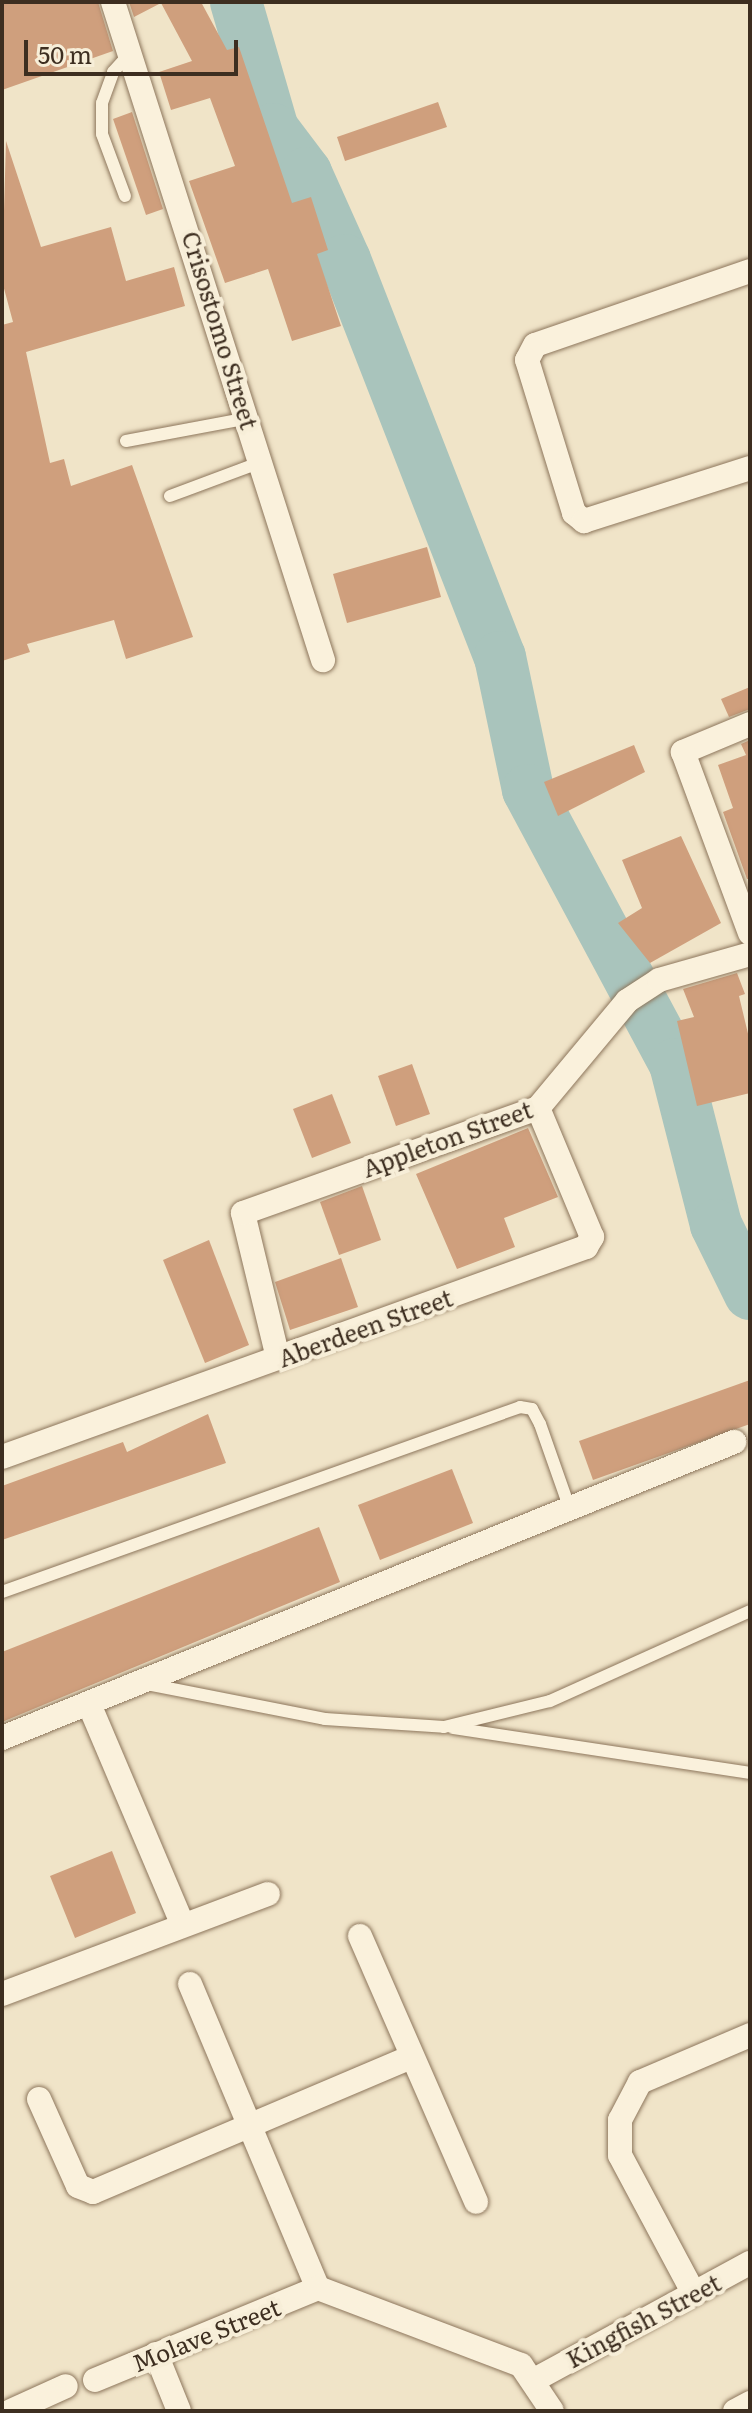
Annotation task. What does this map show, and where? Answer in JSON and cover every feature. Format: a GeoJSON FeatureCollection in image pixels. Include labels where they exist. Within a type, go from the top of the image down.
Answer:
{"type":"FeatureCollection","features":[{"type":"Feature","properties":{"kind":"street","name":"Crisostomo Street"},"geometry":{"type":"LineString","coordinates":[[113,2],[134,50],[323,660]]}},
{"type":"Feature","properties":{"kind":"street"},"geometry":{"type":"LineString","coordinates":[[750,271],[535,345],[527,360],[574,513],[584,521],[750,468]]}},
{"type":"Feature","properties":{"kind":"street"},"geometry":{"type":"LineString","coordinates":[[750,724],[691,743],[683,762],[743,890],[750,933]]}},
{"type":"Feature","properties":{"kind":"street","name":"Appleton Street"},"geometry":{"type":"LineString","coordinates":[[278,1358],[243,1213],[538,1108],[627,1001],[659,980],[750,954]]}},
{"type":"Feature","properties":{"kind":"street","name":"Aberdeen Street"},"geometry":{"type":"LineString","coordinates":[[2,1457],[586,1247],[592,1237],[538,1108]]}},
{"type":"Feature","properties":{"kind":"street"},"geometry":{"type":"LineString","coordinates":[[2,1738],[734,1442]]}},
{"type":"Feature","properties":{"kind":"street"},"geometry":{"type":"LineString","coordinates":[[89,1704],[182,1923]]}},
{"type":"Feature","properties":{"kind":"street"},"geometry":{"type":"LineString","coordinates":[[2,1994],[182,1923],[268,1894]]}},
{"type":"Feature","properties":{"kind":"street"},"geometry":{"type":"LineString","coordinates":[[360,1936],[476,2202]]}},
{"type":"Feature","properties":{"kind":"street"},"geometry":{"type":"LineString","coordinates":[[190,1984],[318,2288],[521,2365],[536,2379],[552,2411]]}},
{"type":"Feature","properties":{"kind":"street"},"geometry":{"type":"LineString","coordinates":[[693,2292],[620,2155],[620,2120],[640,2082],[750,2035]]}},
{"type":"Feature","properties":{"kind":"street"},"geometry":{"type":"LineString","coordinates":[[39,2099],[83,2193],[411,2057]]}},
{"type":"Feature","properties":{"kind":"street","name":"Kingfish Street"},"geometry":{"type":"LineString","coordinates":[[536,2379],[750,2263]]}},
{"type":"Feature","properties":{"kind":"street","name":"Molave Street"},"geometry":{"type":"LineString","coordinates":[[95,2380],[318,2288]]}},
{"type":"Feature","properties":{"kind":"street"},"geometry":{"type":"LineString","coordinates":[[156,2354],[179,2411]]}},
{"type":"Feature","properties":{"kind":"street"},"geometry":{"type":"LineString","coordinates":[[11,2411],[66,2386]]}},
{"type":"Feature","properties":{"kind":"street"},"geometry":{"type":"LineString","coordinates":[[735,2411],[750,2403]]}},
{"type":"Feature","properties":{"kind":"lane"},"geometry":{"type":"LineString","coordinates":[[125,196],[102,134],[102,103],[113,72],[134,50]]}},
{"type":"Feature","properties":{"kind":"lane"},"geometry":{"type":"LineString","coordinates":[[126,441],[249,418]]}},
{"type":"Feature","properties":{"kind":"lane"},"geometry":{"type":"LineString","coordinates":[[170,496],[262,462]]}},
{"type":"Feature","properties":{"kind":"lane"},"geometry":{"type":"LineString","coordinates":[[2,1592],[520,1407],[532,1409],[540,1424],[570,1509]]}},
{"type":"Feature","properties":{"kind":"lane"},"geometry":{"type":"LineString","coordinates":[[444,1727],[550,1701],[750,1611]]}},
{"type":"Feature","properties":{"kind":"lane"},"geometry":{"type":"LineString","coordinates":[[142,1683],[325,1719],[444,1727],[750,1773]]}},
{"type":"Feature","properties":{"kind":"building"},"geometry":{"type":"Polygon","coordinates":[[[2,2],[98,2],[113,51],[2,90],[2,2]]]}},
{"type":"Feature","properties":{"kind":"building"},"geometry":{"type":"Polygon","coordinates":[[[129,2],[201,2],[227,50],[239,47],[292,203],[311,197],[328,250],[317,254],[341,326],[292,341],[268,269],[225,283],[189,181],[235,166],[210,98],[171,110],[159,72],[192,61],[161,3],[134,17],[129,2]]]}},
{"type":"Feature","properties":{"kind":"building"},"geometry":{"type":"Polygon","coordinates":[[[438,102],[447,127],[345,161],[337,137],[438,102]]]}},
{"type":"Feature","properties":{"kind":"building"},"geometry":{"type":"Polygon","coordinates":[[[132,112],[163,209],[146,215],[113,119],[132,112]]]}},
{"type":"Feature","properties":{"kind":"building"},"geometry":{"type":"Polygon","coordinates":[[[6,141],[41,247],[111,227],[126,281],[174,267],[185,306],[26,352],[50,463],[64,459],[71,486],[132,465],[193,637],[126,659],[114,620],[27,644],[30,652],[2,661],[2,325],[13,322],[2,281],[6,141]]]}},
{"type":"Feature","properties":{"kind":"building"},"geometry":{"type":"Polygon","coordinates":[[[427,547],[441,597],[347,623],[333,574],[427,547]]]}},
{"type":"Feature","properties":{"kind":"building"},"geometry":{"type":"Polygon","coordinates":[[[750,687],[750,709],[729,717],[721,699],[750,687]]]}},
{"type":"Feature","properties":{"kind":"building"},"geometry":{"type":"Polygon","coordinates":[[[750,740],[750,879],[747,879],[723,812],[733,808],[718,765],[746,755],[741,744],[750,740]]]}},
{"type":"Feature","properties":{"kind":"building"},"geometry":{"type":"Polygon","coordinates":[[[634,745],[645,772],[558,816],[544,782],[634,745]]]}},
{"type":"Feature","properties":{"kind":"building"},"geometry":{"type":"Polygon","coordinates":[[[681,836],[721,923],[650,963],[618,923],[642,908],[622,860],[681,836]]]}},
{"type":"Feature","properties":{"kind":"building"},"geometry":{"type":"Polygon","coordinates":[[[737,973],[745,994],[739,996],[750,1042],[750,1093],[697,1106],[677,1021],[694,1017],[683,989],[737,973]]]}},
{"type":"Feature","properties":{"kind":"building"},"geometry":{"type":"Polygon","coordinates":[[[412,1064],[430,1114],[396,1126],[378,1076],[412,1064]]]}},
{"type":"Feature","properties":{"kind":"building"},"geometry":{"type":"Polygon","coordinates":[[[332,1094],[351,1143],[312,1158],[293,1109],[332,1094]]]}},
{"type":"Feature","properties":{"kind":"building"},"geometry":{"type":"Polygon","coordinates":[[[528,1128],[558,1197],[504,1218],[515,1247],[457,1269],[416,1174],[528,1128]]]}},
{"type":"Feature","properties":{"kind":"building"},"geometry":{"type":"Polygon","coordinates":[[[362,1186],[381,1240],[339,1255],[320,1202],[362,1186]]]}},
{"type":"Feature","properties":{"kind":"building"},"geometry":{"type":"Polygon","coordinates":[[[209,1240],[249,1345],[205,1363],[163,1260],[209,1240]]]}},
{"type":"Feature","properties":{"kind":"building"},"geometry":{"type":"Polygon","coordinates":[[[341,1258],[358,1307],[290,1330],[275,1282],[341,1258]]]}},
{"type":"Feature","properties":{"kind":"building"},"geometry":{"type":"Polygon","coordinates":[[[750,1380],[750,1424],[593,1480],[579,1441],[750,1380]]]}},
{"type":"Feature","properties":{"kind":"building"},"geometry":{"type":"Polygon","coordinates":[[[208,1414],[226,1463],[2,1540],[2,1486],[123,1442],[127,1452],[208,1414]]]}},
{"type":"Feature","properties":{"kind":"building"},"geometry":{"type":"Polygon","coordinates":[[[452,1469],[473,1523],[380,1560],[358,1505],[452,1469]]]}},
{"type":"Feature","properties":{"kind":"building"},"geometry":{"type":"Polygon","coordinates":[[[319,1527],[340,1582],[2,1722],[2,1652],[319,1527]]]}},
{"type":"Feature","properties":{"kind":"building"},"geometry":{"type":"Polygon","coordinates":[[[112,1851],[136,1913],[75,1938],[50,1876],[112,1851]]]}},
{"type":"Feature","properties":{"kind":"waterway"},"geometry":{"type":"LineString","coordinates":[[236,2],[273,129],[306,173],[345,260],[500,657],[528,790],[675,1064],[716,1225],[750,1294]]}}]}
